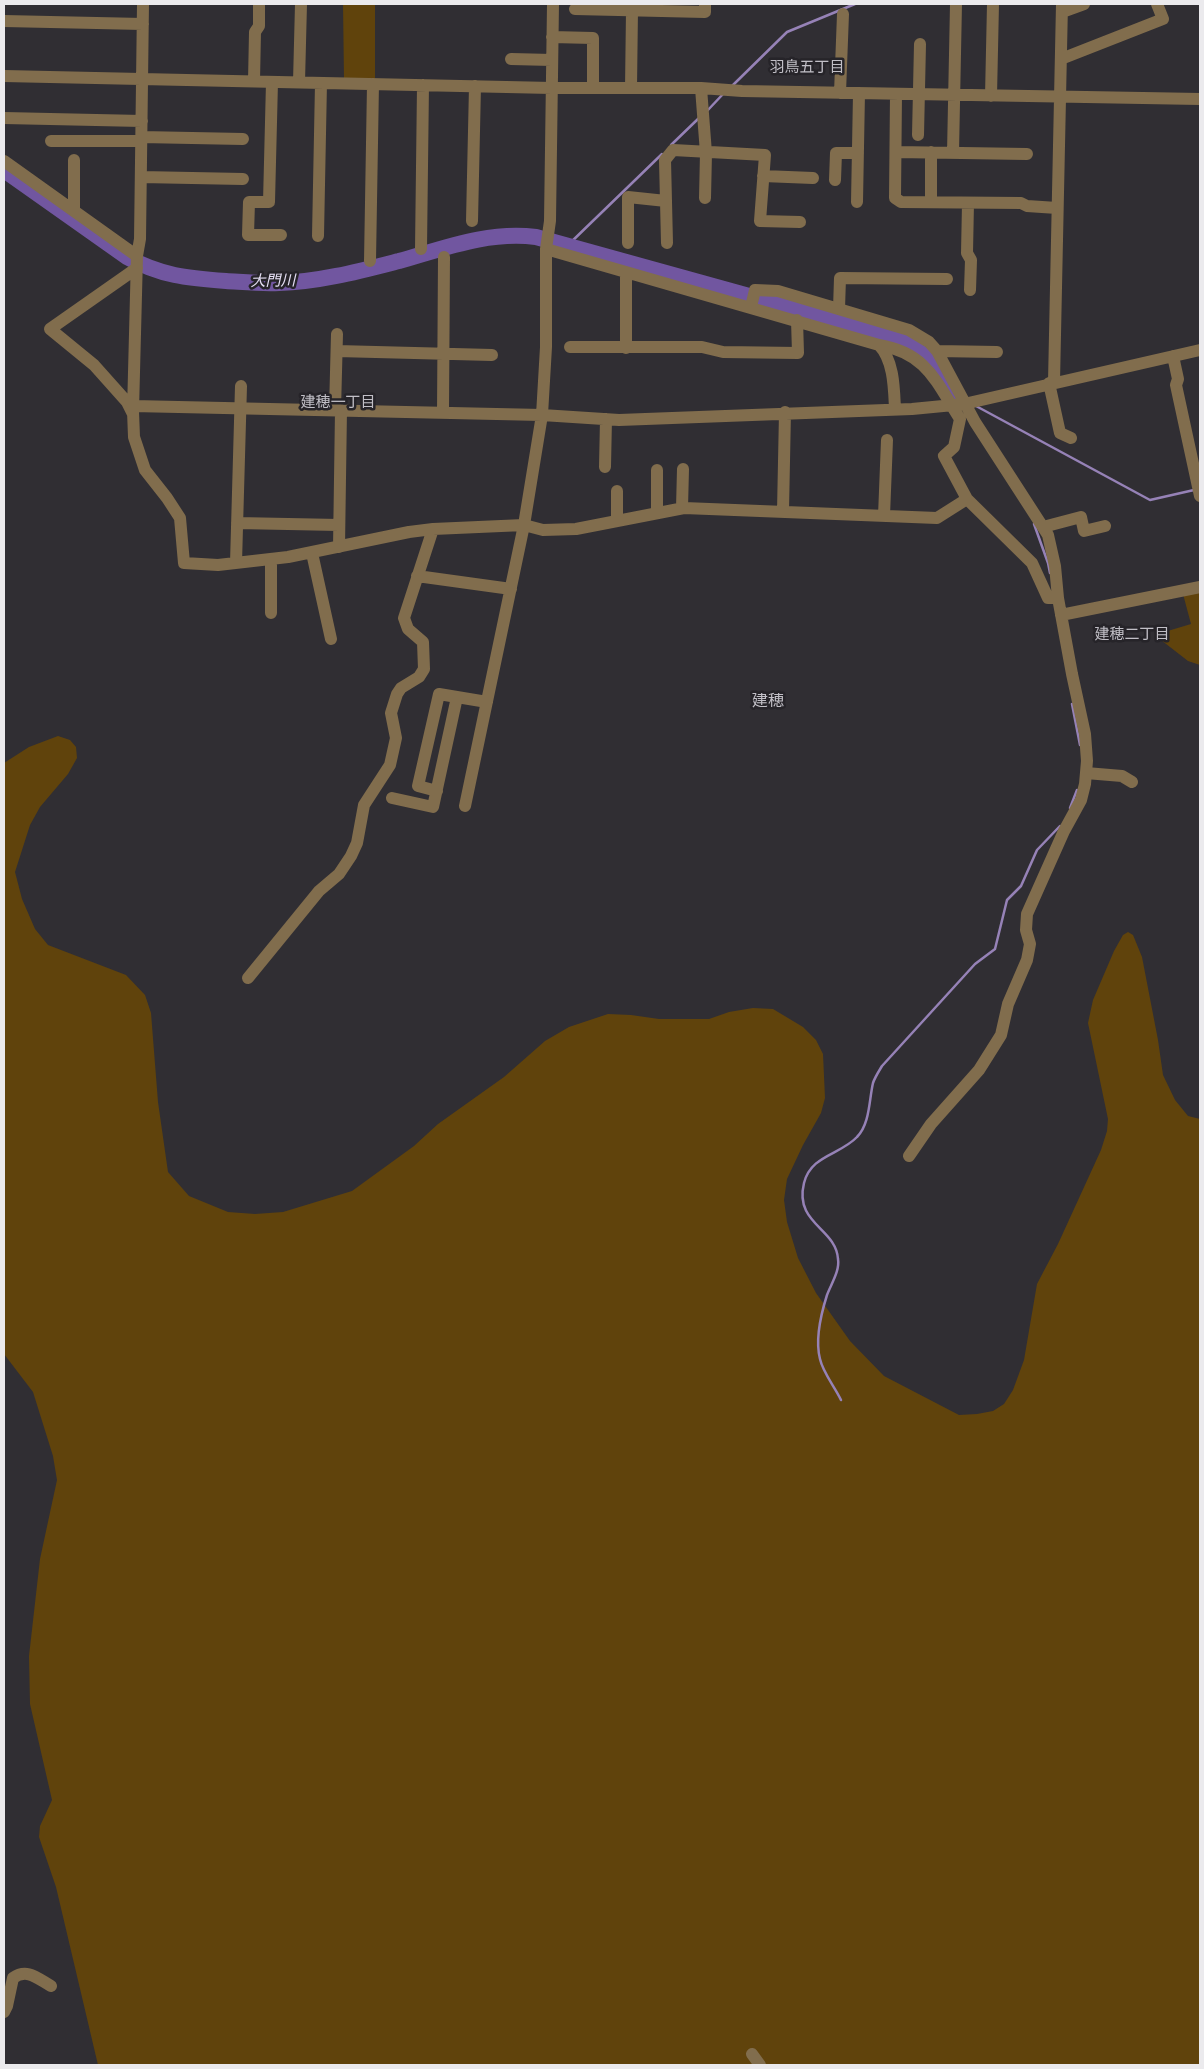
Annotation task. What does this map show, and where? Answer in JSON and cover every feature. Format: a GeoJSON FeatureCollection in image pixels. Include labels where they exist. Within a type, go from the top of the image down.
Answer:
{"type":"FeatureCollection","features":[{"type":"Feature","properties":{"kind":"street"},"geometry":{"type":"LineString","coordinates":[[143,4],[140,239],[137,262],[134,437],[145,470],[180,518],[184,563],[206,566],[271,559],[312,553],[409,532],[433,529],[524,526],[543,530],[558,530],[682,508],[938,518],[967,499]]}},
{"type":"Feature","properties":{"kind":"street"},"geometry":{"type":"LineString","coordinates":[[254,81],[255,32],[259,26],[259,4]]}},
{"type":"Feature","properties":{"kind":"street"},"geometry":{"type":"LineString","coordinates":[[299,82],[301,4]]}},
{"type":"Feature","properties":{"kind":"street"},"geometry":{"type":"LineString","coordinates":[[465,806],[524,526],[542,415],[546,347],[546,249],[548,236],[553,4]]}},
{"type":"Feature","properties":{"kind":"street"},"geometry":{"type":"LineString","coordinates":[[575,9],[705,12],[705,4]]}},
{"type":"Feature","properties":{"kind":"street"},"geometry":{"type":"LineString","coordinates":[[953,153],[956,4]]}},
{"type":"Feature","properties":{"kind":"street"},"geometry":{"type":"LineString","coordinates":[[992,96],[993,4]]}},
{"type":"Feature","properties":{"kind":"street"},"geometry":{"type":"LineString","coordinates":[[1071,438],[1060,432],[1051,383],[1060,59],[1062,8],[1084,4]]}},
{"type":"Feature","properties":{"kind":"street"},"geometry":{"type":"LineString","coordinates":[[1060,59],[1163,19],[1157,4]]}},
{"type":"Feature","properties":{"kind":"street"},"geometry":{"type":"LineString","coordinates":[[631,88],[632,10]]}},
{"type":"Feature","properties":{"kind":"street"},"geometry":{"type":"LineString","coordinates":[[840,93],[842,14]]}},
{"type":"Feature","properties":{"kind":"street"},"geometry":{"type":"LineString","coordinates":[[4,21],[143,24]]}},
{"type":"Feature","properties":{"kind":"street"},"geometry":{"type":"LineString","coordinates":[[552,37],[593,38],[593,88]]}},
{"type":"Feature","properties":{"kind":"street"},"geometry":{"type":"LineString","coordinates":[[918,135],[920,44]]}},
{"type":"Feature","properties":{"kind":"street"},"geometry":{"type":"LineString","coordinates":[[511,59],[552,60]]}},
{"type":"Feature","properties":{"kind":"street"},"geometry":{"type":"LineString","coordinates":[[4,76],[552,88],[701,88],[728,91],[1059,98],[1200,99]]}},
{"type":"Feature","properties":{"kind":"street"},"geometry":{"type":"LineString","coordinates":[[272,82],[269,202],[248,202],[248,234],[280,235]]}},
{"type":"Feature","properties":{"kind":"street"},"geometry":{"type":"LineString","coordinates":[[318,236],[321,82]]}},
{"type":"Feature","properties":{"kind":"street"},"geometry":{"type":"LineString","coordinates":[[370,261],[373,84]]}},
{"type":"Feature","properties":{"kind":"street"},"geometry":{"type":"LineString","coordinates":[[420,249],[423,85]]}},
{"type":"Feature","properties":{"kind":"street"},"geometry":{"type":"LineString","coordinates":[[472,221],[475,86]]}},
{"type":"Feature","properties":{"kind":"street"},"geometry":{"type":"LineString","coordinates":[[701,88],[706,153],[705,198]]}},
{"type":"Feature","properties":{"kind":"street"},"geometry":{"type":"LineString","coordinates":[[857,202],[859,94]]}},
{"type":"Feature","properties":{"kind":"street"},"geometry":{"type":"LineString","coordinates":[[896,94],[895,198],[901,202],[1021,203],[1027,206],[1057,208]]}},
{"type":"Feature","properties":{"kind":"street"},"geometry":{"type":"LineString","coordinates":[[4,118],[142,121]]}},
{"type":"Feature","properties":{"kind":"street"},"geometry":{"type":"LineString","coordinates":[[51,141],[243,139]]}},
{"type":"Feature","properties":{"kind":"street"},"geometry":{"type":"LineString","coordinates":[[666,243],[665,160],[673,150],[765,155],[760,221],[800,222]]}},
{"type":"Feature","properties":{"kind":"street"},"geometry":{"type":"LineString","coordinates":[[896,152],[1027,154]]}},
{"type":"Feature","properties":{"kind":"street"},"geometry":{"type":"LineString","coordinates":[[931,152],[931,202]]}},
{"type":"Feature","properties":{"kind":"street"},"geometry":{"type":"LineString","coordinates":[[835,180],[836,153],[858,153]]}},
{"type":"Feature","properties":{"kind":"street"},"geometry":{"type":"LineString","coordinates":[[74,160],[74,210]]}},
{"type":"Feature","properties":{"kind":"street"},"geometry":{"type":"LineString","coordinates":[[4,161],[74,210],[137,262]]}},
{"type":"Feature","properties":{"kind":"street"},"geometry":{"type":"LineString","coordinates":[[763,176],[814,178]]}},
{"type":"Feature","properties":{"kind":"street"},"geometry":{"type":"LineString","coordinates":[[141,177],[243,179]]}},
{"type":"Feature","properties":{"kind":"street"},"geometry":{"type":"LineString","coordinates":[[628,244],[628,197],[666,201]]}},
{"type":"Feature","properties":{"kind":"street"},"geometry":{"type":"LineString","coordinates":[[968,202],[967,252],[971,260],[970,290]]}},
{"type":"Feature","properties":{"kind":"street"},"geometry":{"type":"LineString","coordinates":[[546,249],[797,320],[913,356],[925,366],[960,419],[954,447],[944,456],[967,499],[1024,553],[1032,563],[1048,598],[1058,598]]}},
{"type":"Feature","properties":{"kind":"street"},"geometry":{"type":"LineString","coordinates":[[443,412],[444,257]]}},
{"type":"Feature","properties":{"kind":"street"},"geometry":{"type":"LineString","coordinates":[[133,411],[94,364],[50,329],[137,262]]}},
{"type":"Feature","properties":{"kind":"street"},"geometry":{"type":"LineString","coordinates":[[626,272],[626,348]]}},
{"type":"Feature","properties":{"kind":"street"},"geometry":{"type":"LineString","coordinates":[[839,309],[840,278],[947,279]]}},
{"type":"Feature","properties":{"kind":"street"},"geometry":{"type":"LineString","coordinates":[[751,307],[755,290],[778,291],[909,330],[929,342],[937,351],[964,404],[1048,535],[1055,566],[1061,615],[1085,734],[1086,772],[1081,800],[1064,831],[1027,914],[1026,930],[1030,944],[1027,960],[1008,1004],[1001,1035],[979,1070],[930,1124],[909,1156]]}},
{"type":"Feature","properties":{"kind":"street"},"geometry":{"type":"LineString","coordinates":[[570,347],[702,348],[723,352],[798,353],[797,320]]}},
{"type":"Feature","properties":{"kind":"street"},"geometry":{"type":"LineString","coordinates":[[337,334],[339,547]]}},
{"type":"Feature","properties":{"kind":"street"},"geometry":{"type":"LineString","coordinates":[[879,345],[886,351],[894,383],[895,409]]}},
{"type":"Feature","properties":{"kind":"street"},"geometry":{"type":"LineString","coordinates":[[133,411],[239,408],[443,412],[646,420],[785,412],[912,409],[964,404],[1200,350]]}},
{"type":"Feature","properties":{"kind":"street"},"geometry":{"type":"LineString","coordinates":[[337,351],[492,355]]}},
{"type":"Feature","properties":{"kind":"street"},"geometry":{"type":"LineString","coordinates":[[937,351],[997,352]]}},
{"type":"Feature","properties":{"kind":"street"},"geometry":{"type":"LineString","coordinates":[[1173,356],[1178,379],[1176,384],[1200,496]]}},
{"type":"Feature","properties":{"kind":"street"},"geometry":{"type":"LineString","coordinates":[[236,563],[241,386]]}},
{"type":"Feature","properties":{"kind":"street"},"geometry":{"type":"LineString","coordinates":[[783,511],[785,412]]}},
{"type":"Feature","properties":{"kind":"street"},"geometry":{"type":"LineString","coordinates":[[604,467],[606,419]]}},
{"type":"Feature","properties":{"kind":"street"},"geometry":{"type":"LineString","coordinates":[[884,516],[886,440]]}},
{"type":"Feature","properties":{"kind":"street"},"geometry":{"type":"LineString","coordinates":[[682,508],[683,469]]}},
{"type":"Feature","properties":{"kind":"street"},"geometry":{"type":"LineString","coordinates":[[657,470],[657,512]]}},
{"type":"Feature","properties":{"kind":"street"},"geometry":{"type":"LineString","coordinates":[[617,490],[617,521]]}},
{"type":"Feature","properties":{"kind":"street"},"geometry":{"type":"LineString","coordinates":[[1043,527],[1081,517],[1084,531],[1105,526]]}},
{"type":"Feature","properties":{"kind":"street"},"geometry":{"type":"LineString","coordinates":[[237,523],[339,525]]}},
{"type":"Feature","properties":{"kind":"street"},"geometry":{"type":"LineString","coordinates":[[248,978],[319,891],[340,874],[357,843],[364,805],[390,765],[396,738],[392,713],[397,694],[402,688],[419,677],[424,669],[423,642],[408,629],[404,618],[433,529]]}},
{"type":"Feature","properties":{"kind":"street"},"geometry":{"type":"LineString","coordinates":[[312,553],[331,639]]}},
{"type":"Feature","properties":{"kind":"street"},"geometry":{"type":"LineString","coordinates":[[271,559],[271,613]]}},
{"type":"Feature","properties":{"kind":"street"},"geometry":{"type":"LineString","coordinates":[[418,576],[511,589]]}},
{"type":"Feature","properties":{"kind":"street"},"geometry":{"type":"LineString","coordinates":[[1061,615],[1200,588]]}},
{"type":"Feature","properties":{"kind":"street"},"geometry":{"type":"LineString","coordinates":[[436,791],[418,786],[439,694],[487,702]]}},
{"type":"Feature","properties":{"kind":"street"},"geometry":{"type":"LineString","coordinates":[[392,798],[433,808],[457,697]]}},
{"type":"Feature","properties":{"kind":"street"},"geometry":{"type":"LineString","coordinates":[[1086,772],[1122,776],[1132,782]]}},
{"type":"Feature","properties":{"kind":"street"},"geometry":{"type":"LineString","coordinates":[[4,2012],[13,1978],[19,1973],[26,1972],[51,1986]]}},
{"type":"Feature","properties":{"kind":"street"},"geometry":{"type":"LineString","coordinates":[[752,2054],[760,2065]]}},
{"type":"Feature","properties":{"kind":"shaded area"},"geometry":{"type":"Polygon","coordinates":[[[343,4],[375,4],[375,80],[344,79],[343,4]]]}},
{"type":"Feature","properties":{"kind":"shaded area"},"geometry":{"type":"Polygon","coordinates":[[[1200,590],[1200,665],[1188,661],[1161,640],[1161,633],[1191,624],[1183,594],[1200,590]]]}},
{"type":"Feature","properties":{"kind":"shaded area"},"geometry":{"type":"Polygon","coordinates":[[[58,736],[70,740],[76,747],[77,758],[68,774],[40,807],[30,825],[15,872],[22,899],[35,929],[48,945],[126,975],[145,995],[151,1013],[158,1102],[168,1172],[189,1196],[228,1212],[255,1214],[283,1212],[352,1191],[414,1146],[438,1124],[504,1077],[545,1041],[569,1027],[608,1014],[659,1019],[709,1019],[729,1012],[753,1008],[773,1009],[803,1027],[816,1040],[823,1054],[825,1098],[821,1113],[787,1179],[784,1200],[787,1222],[798,1258],[816,1293],[850,1341],[884,1376],[959,1415],[993,1411],[1004,1404],[1013,1390],[1024,1360],[1037,1284],[1058,1244],[1101,1150],[1107,1131],[1108,1119],[1088,1023],[1093,1000],[1114,951],[1123,935],[1128,932],[1133,935],[1142,957],[1163,1075],[1175,1100],[1188,1116],[1200,1119],[1200,2065],[98,2065],[56,1887],[39,1837],[40,1826],[52,1800],[30,1704],[29,1656],[40,1559],[57,1480],[53,1456],[33,1392],[4,1354],[4,763],[29,747],[58,736]]]}},
{"type":"Feature","properties":{"kind":"waterway"},"geometry":{"type":"LineString","coordinates":[[732,86],[787,32],[855,4]]}},
{"type":"Feature","properties":{"kind":"waterway"},"geometry":{"type":"LineString","coordinates":[[707,111],[724,93]]}},
{"type":"Feature","properties":{"kind":"waterway"},"geometry":{"type":"LineString","coordinates":[[671,145],[699,118]]}},
{"type":"Feature","properties":{"kind":"waterway"},"geometry":{"type":"LineString","coordinates":[[567,246],[662,154]]}},
{"type":"Feature","properties":{"kind":"waterway","name":"大門川"},"geometry":{"type":"LineString","coordinates":[[4,170],[127,257],[151,268],[175,275],[252,283],[294,282],[354,272],[467,242],[501,236],[536,237],[897,337],[921,353],[938,371],[954,394]]}},
{"type":"Feature","properties":{"kind":"waterway"},"geometry":{"type":"LineString","coordinates":[[976,406],[1150,500],[1194,490]]}},
{"type":"Feature","properties":{"kind":"waterway"},"geometry":{"type":"LineString","coordinates":[[1034,524],[1050,573]]}},
{"type":"Feature","properties":{"kind":"waterway"},"geometry":{"type":"LineString","coordinates":[[1072,704],[1080,745]]}},
{"type":"Feature","properties":{"kind":"waterway"},"geometry":{"type":"LineString","coordinates":[[1070,808],[1077,790]]}},
{"type":"Feature","properties":{"kind":"waterway"},"geometry":{"type":"LineString","coordinates":[[841,1400],[826,1375],[818,1344],[819,1327],[827,1295],[836,1273],[838,1259],[836,1249],[805,1208],[803,1197],[804,1183],[808,1174],[819,1161],[850,1143],[861,1132],[867,1119],[873,1083],[882,1066],[975,964],[995,949],[1007,900],[1021,886],[1037,850],[1060,826]]}},
{"type":"Feature","properties":{"kind":"district","name":"羽鳥五丁目"},"geometry":{"type":"Point","coordinates":[807,67]}},
{"type":"Feature","properties":{"kind":"district","name":"建穂一丁目"},"geometry":{"type":"Point","coordinates":[338,402]}},
{"type":"Feature","properties":{"kind":"district","name":"建穂二丁目"},"geometry":{"type":"Point","coordinates":[1132,634]}},
{"type":"Feature","properties":{"kind":"district","name":"建穂"},"geometry":{"type":"Point","coordinates":[768,701]}}]}
